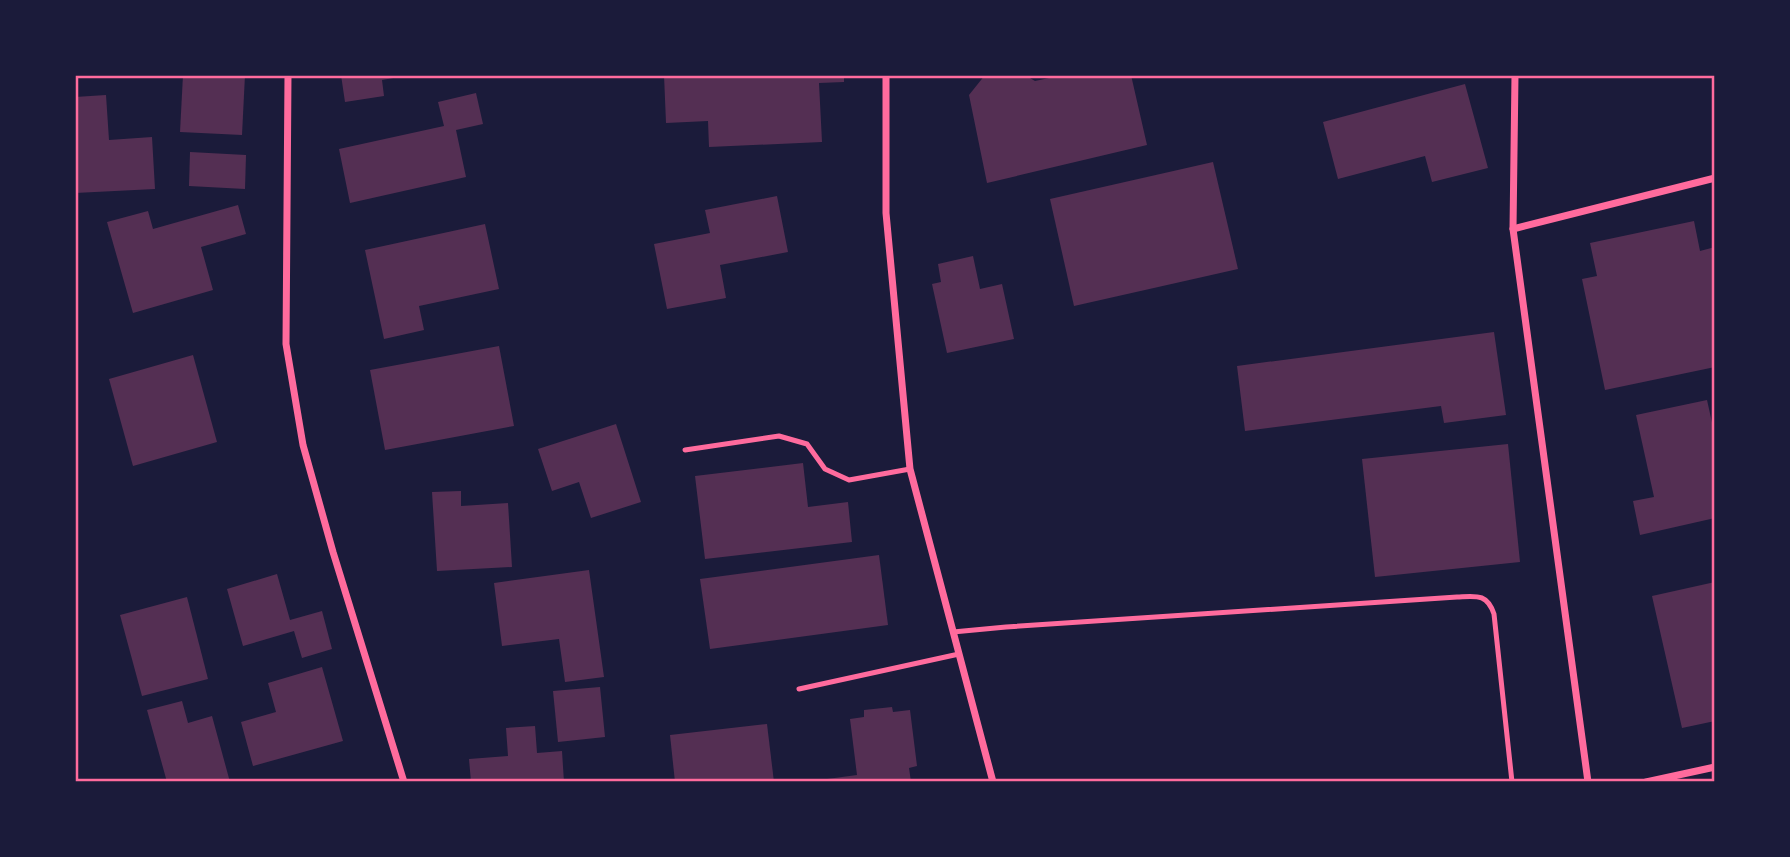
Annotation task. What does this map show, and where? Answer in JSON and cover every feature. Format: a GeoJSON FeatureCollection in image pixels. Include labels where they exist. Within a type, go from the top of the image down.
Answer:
{"type":"FeatureCollection","features":[{"type":"Feature","properties":{"kind":"street"},"geometry":{"type":"LineString","coordinates":[[288,75],[286,344],[300,432],[333,552],[404,782]]}},
{"type":"Feature","properties":{"kind":"street"},"geometry":{"type":"LineString","coordinates":[[886,75],[886,213],[910,469],[993,782]]}},
{"type":"Feature","properties":{"kind":"street"},"geometry":{"type":"LineString","coordinates":[[1515,75],[1513,229],[1588,782]]}},
{"type":"Feature","properties":{"kind":"street"},"geometry":{"type":"LineString","coordinates":[[1513,229],[1715,178]]}},
{"type":"Feature","properties":{"kind":"street"},"geometry":{"type":"LineString","coordinates":[[1646,782],[1715,767]]}},
{"type":"Feature","properties":{"kind":"lane"},"geometry":{"type":"LineString","coordinates":[[685,450],[779,436],[807,444],[825,469],[849,480],[910,469]]}},
{"type":"Feature","properties":{"kind":"lane"},"geometry":{"type":"LineString","coordinates":[[953,632],[1457,597],[1485,598],[1494,614],[1512,782]]}},
{"type":"Feature","properties":{"kind":"lane"},"geometry":{"type":"LineString","coordinates":[[799,689],[959,654]]}},
{"type":"Feature","properties":{"kind":"building"},"geometry":{"type":"Polygon","coordinates":[[[183,75],[245,75],[242,135],[180,132],[183,75]]]}},
{"type":"Feature","properties":{"kind":"building"},"geometry":{"type":"Polygon","coordinates":[[[341,75],[399,77],[382,80],[384,96],[345,102],[341,75]]]}},
{"type":"Feature","properties":{"kind":"building"},"geometry":{"type":"Polygon","coordinates":[[[664,75],[844,75],[844,82],[819,83],[822,142],[709,147],[708,121],[666,123],[664,75]]]}},
{"type":"Feature","properties":{"kind":"building"},"geometry":{"type":"Polygon","coordinates":[[[985,75],[1025,75],[1035,81],[1063,75],[1131,75],[1147,145],[987,183],[969,95],[985,75]]]}},
{"type":"Feature","properties":{"kind":"building"},"geometry":{"type":"Polygon","coordinates":[[[1465,84],[1488,168],[1432,182],[1425,156],[1338,179],[1323,122],[1465,84]]]}},
{"type":"Feature","properties":{"kind":"building"},"geometry":{"type":"Polygon","coordinates":[[[476,93],[483,124],[456,130],[466,177],[350,203],[339,149],[444,126],[438,102],[476,93]]]}},
{"type":"Feature","properties":{"kind":"building"},"geometry":{"type":"Polygon","coordinates":[[[106,95],[109,140],[152,137],[155,189],[75,193],[75,97],[106,95]]]}},
{"type":"Feature","properties":{"kind":"building"},"geometry":{"type":"Polygon","coordinates":[[[190,152],[246,155],[245,189],[189,186],[190,152]]]}},
{"type":"Feature","properties":{"kind":"building"},"geometry":{"type":"Polygon","coordinates":[[[1213,162],[1238,269],[1074,306],[1050,199],[1213,162]]]}},
{"type":"Feature","properties":{"kind":"building"},"geometry":{"type":"Polygon","coordinates":[[[777,196],[788,252],[720,265],[726,298],[667,309],[654,244],[710,233],[705,210],[777,196]]]}},
{"type":"Feature","properties":{"kind":"building"},"geometry":{"type":"Polygon","coordinates":[[[238,205],[246,234],[201,247],[213,290],[133,313],[107,222],[148,211],[153,229],[238,205]]]}},
{"type":"Feature","properties":{"kind":"building"},"geometry":{"type":"Polygon","coordinates":[[[1694,221],[1700,251],[1715,247],[1715,367],[1605,390],[1582,279],[1597,276],[1590,243],[1694,221]]]}},
{"type":"Feature","properties":{"kind":"building"},"geometry":{"type":"Polygon","coordinates":[[[485,224],[499,289],[419,306],[424,330],[384,339],[365,250],[485,224]]]}},
{"type":"Feature","properties":{"kind":"building"},"geometry":{"type":"Polygon","coordinates":[[[973,256],[980,289],[1002,284],[1014,339],[947,353],[932,284],[941,282],[938,264],[973,256]]]}},
{"type":"Feature","properties":{"kind":"building"},"geometry":{"type":"Polygon","coordinates":[[[1494,332],[1506,415],[1444,423],[1441,406],[1245,431],[1237,366],[1494,332]]]}},
{"type":"Feature","properties":{"kind":"building"},"geometry":{"type":"Polygon","coordinates":[[[499,346],[514,426],[385,450],[370,370],[499,346]]]}},
{"type":"Feature","properties":{"kind":"building"},"geometry":{"type":"Polygon","coordinates":[[[193,355],[217,442],[133,466],[109,379],[193,355]]]}},
{"type":"Feature","properties":{"kind":"building"},"geometry":{"type":"Polygon","coordinates":[[[1707,400],[1715,436],[1715,518],[1640,535],[1633,501],[1654,497],[1636,415],[1707,400]]]}},
{"type":"Feature","properties":{"kind":"building"},"geometry":{"type":"Polygon","coordinates":[[[616,424],[641,502],[591,518],[579,482],[552,491],[538,449],[616,424]]]}},
{"type":"Feature","properties":{"kind":"building"},"geometry":{"type":"Polygon","coordinates":[[[1508,444],[1520,562],[1375,577],[1362,459],[1508,444]]]}},
{"type":"Feature","properties":{"kind":"building"},"geometry":{"type":"Polygon","coordinates":[[[803,463],[808,507],[848,502],[852,542],[705,559],[695,476],[803,463]]]}},
{"type":"Feature","properties":{"kind":"building"},"geometry":{"type":"Polygon","coordinates":[[[461,491],[461,506],[508,503],[512,567],[437,571],[432,492],[461,491]]]}},
{"type":"Feature","properties":{"kind":"building"},"geometry":{"type":"Polygon","coordinates":[[[879,555],[888,625],[710,649],[700,579],[879,555]]]}},
{"type":"Feature","properties":{"kind":"building"},"geometry":{"type":"Polygon","coordinates":[[[589,570],[604,677],[565,682],[559,639],[502,646],[494,583],[589,570]]]}},
{"type":"Feature","properties":{"kind":"building"},"geometry":{"type":"Polygon","coordinates":[[[277,574],[290,620],[322,611],[332,649],[302,658],[294,631],[243,646],[227,589],[277,574]]]}},
{"type":"Feature","properties":{"kind":"building"},"geometry":{"type":"Polygon","coordinates":[[[1715,582],[1715,721],[1682,728],[1652,596],[1715,582]]]}},
{"type":"Feature","properties":{"kind":"building"},"geometry":{"type":"Polygon","coordinates":[[[187,597],[208,679],[142,696],[120,615],[187,597]]]}},
{"type":"Feature","properties":{"kind":"building"},"geometry":{"type":"Polygon","coordinates":[[[322,667],[343,741],[253,766],[241,722],[276,712],[268,683],[322,667]]]}},
{"type":"Feature","properties":{"kind":"building"},"geometry":{"type":"Polygon","coordinates":[[[600,687],[605,737],[558,742],[553,691],[600,687]]]}},
{"type":"Feature","properties":{"kind":"building"},"geometry":{"type":"Polygon","coordinates":[[[182,701],[188,723],[212,716],[230,782],[167,782],[147,710],[182,701]]]}},
{"type":"Feature","properties":{"kind":"building"},"geometry":{"type":"Polygon","coordinates":[[[892,707],[893,712],[910,710],[917,766],[909,768],[911,782],[828,782],[827,779],[857,775],[850,719],[864,717],[864,710],[892,707]]]}},
{"type":"Feature","properties":{"kind":"building"},"geometry":{"type":"Polygon","coordinates":[[[767,724],[774,782],[675,782],[670,735],[767,724]]]}},
{"type":"Feature","properties":{"kind":"building"},"geometry":{"type":"Polygon","coordinates":[[[535,726],[537,753],[562,751],[564,782],[471,782],[469,759],[508,756],[506,728],[535,726]]]}}]}
